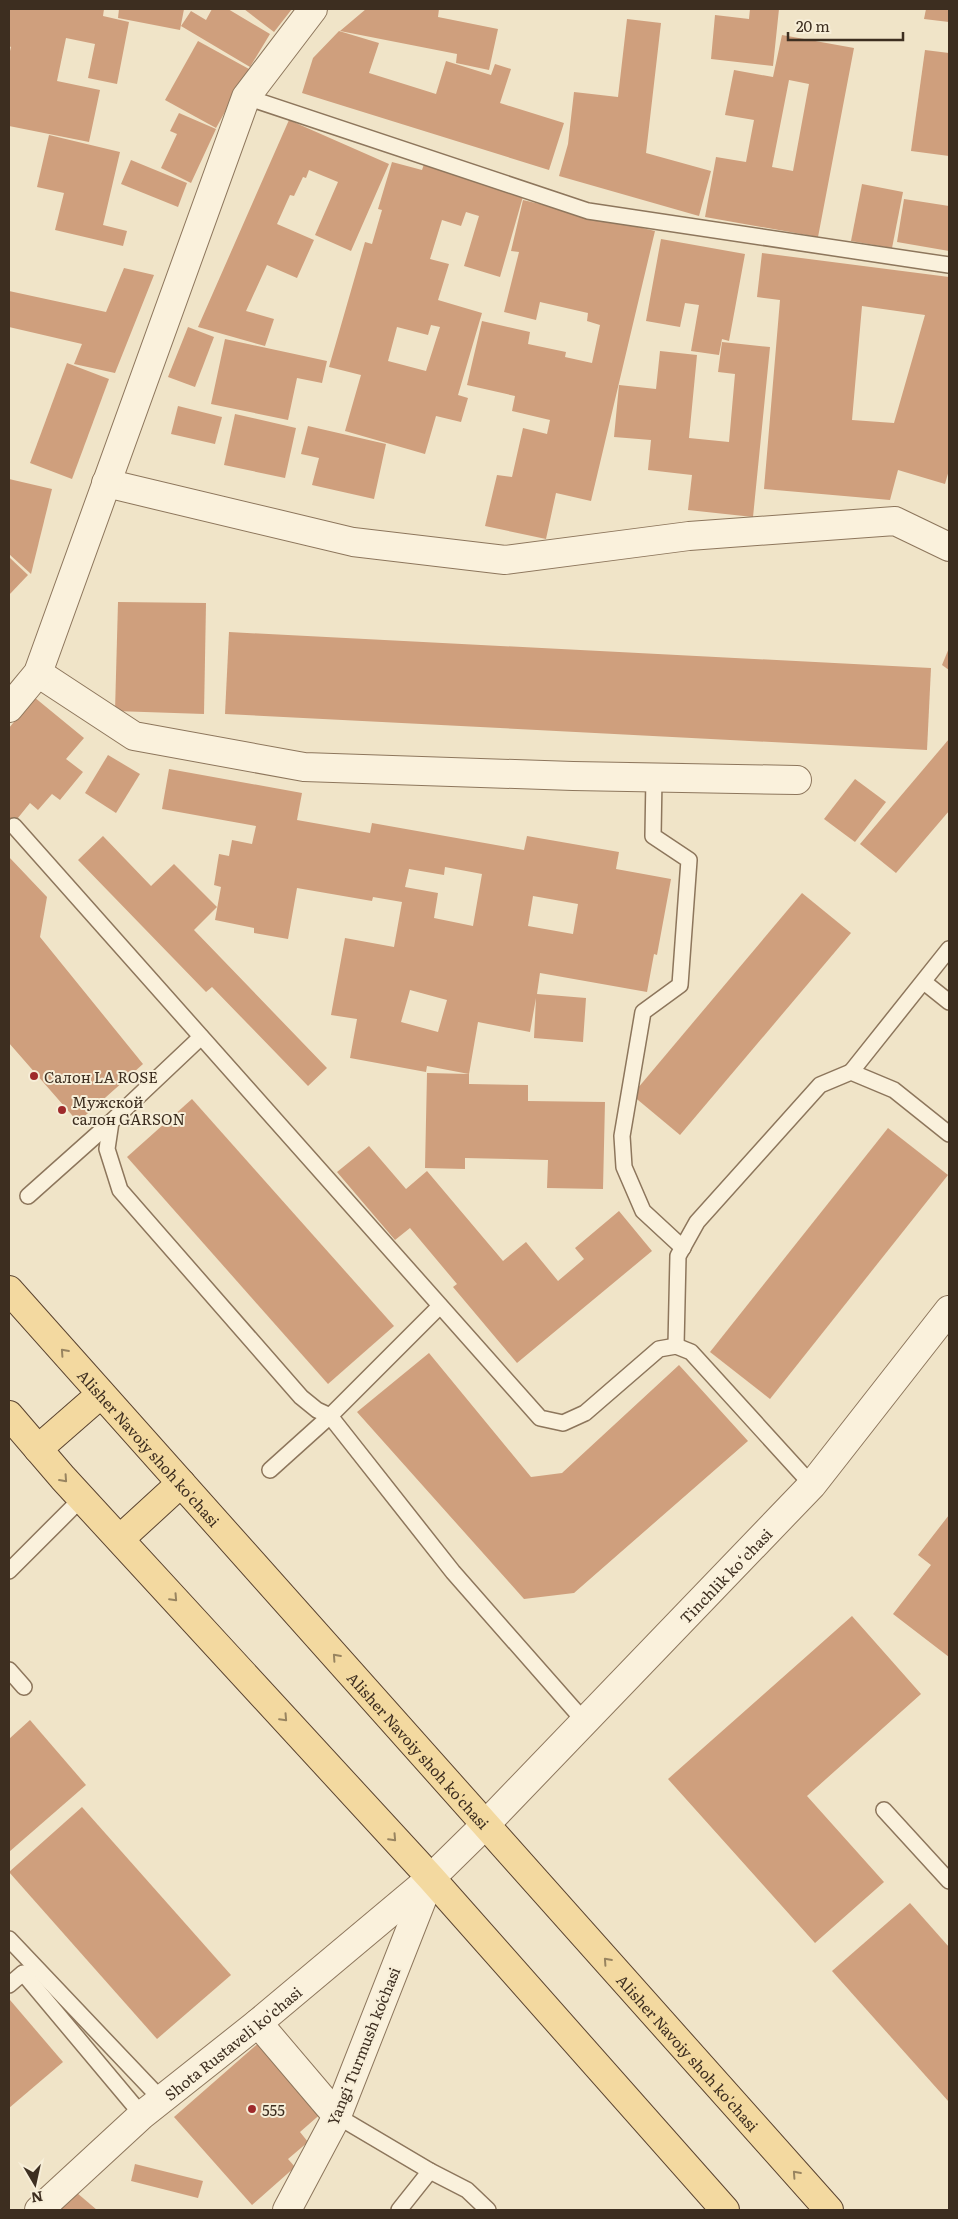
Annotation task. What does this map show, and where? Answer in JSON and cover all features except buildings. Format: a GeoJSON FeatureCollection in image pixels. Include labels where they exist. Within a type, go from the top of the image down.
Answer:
{"type":"FeatureCollection","features":[{"type":"Feature","properties":{"kind":"main road","name":"Alisher Navoiy shoh ko'chasi"},"geometry":{"type":"LineString","coordinates":[[9,1290],[829,2210]]}},
{"type":"Feature","properties":{"kind":"main road"},"geometry":{"type":"LineString","coordinates":[[38,1449],[101,1394]]}},
{"type":"Feature","properties":{"kind":"main road"},"geometry":{"type":"LineString","coordinates":[[9,1415],[82,1498],[431,1878],[725,2210]]}},
{"type":"Feature","properties":{"kind":"main road"},"geometry":{"type":"LineString","coordinates":[[120,1539],[180,1483]]}},
{"type":"Feature","properties":{"kind":"street"},"geometry":{"type":"LineString","coordinates":[[9,708],[38,673],[246,97],[313,9]]}},
{"type":"Feature","properties":{"kind":"street"},"geometry":{"type":"LineString","coordinates":[[106,483],[353,542],[504,560],[689,536],[895,521],[949,547]]}},
{"type":"Feature","properties":{"kind":"street"},"geometry":{"type":"LineString","coordinates":[[38,673],[134,736],[304,768],[797,780]]}},
{"type":"Feature","properties":{"kind":"street","name":"Tinchlik kо‘chasi"},"geometry":{"type":"LineString","coordinates":[[485,1824],[812,1485],[949,1310]]}},
{"type":"Feature","properties":{"kind":"street","name":"Shota Rustaveli ko'chasi"},"geometry":{"type":"LineString","coordinates":[[39,2210],[152,2107],[258,2023],[431,1878],[485,1824]]}},
{"type":"Feature","properties":{"kind":"street","name":"Yangi Turmush koʻchasi"},"geometry":{"type":"LineString","coordinates":[[287,2210],[337,2116],[431,1878]]}},
{"type":"Feature","properties":{"kind":"street"},"geometry":{"type":"LineString","coordinates":[[258,2023],[337,2116]]}},
{"type":"Feature","properties":{"kind":"lane"},"geometry":{"type":"LineString","coordinates":[[246,97],[588,211],[949,265]]}},
{"type":"Feature","properties":{"kind":"lane"},"geometry":{"type":"LineString","coordinates":[[654,777],[653,836],[689,860],[680,985],[643,1012],[622,1136],[624,1167],[642,1211],[683,1248]]}},
{"type":"Feature","properties":{"kind":"lane"},"geometry":{"type":"LineString","coordinates":[[14,826],[540,1418],[563,1423],[585,1413],[659,1349],[676,1346],[691,1352],[812,1485]]}},
{"type":"Feature","properties":{"kind":"lane"},"geometry":{"type":"LineString","coordinates":[[676,1346],[678,1256],[697,1222],[820,1085],[851,1072],[949,949]]}},
{"type":"Feature","properties":{"kind":"lane"},"geometry":{"type":"LineString","coordinates":[[924,982],[949,1002]]}},
{"type":"Feature","properties":{"kind":"lane"},"geometry":{"type":"LineString","coordinates":[[28,1196],[111,1122],[201,1037]]}},
{"type":"Feature","properties":{"kind":"lane"},"geometry":{"type":"LineString","coordinates":[[851,1072],[894,1090],[949,1134]]}},
{"type":"Feature","properties":{"kind":"lane"},"geometry":{"type":"LineString","coordinates":[[111,1122],[108,1149],[120,1190],[301,1397],[317,1410],[330,1416],[452,1572],[585,1722]]}},
{"type":"Feature","properties":{"kind":"lane"},"geometry":{"type":"LineString","coordinates":[[270,1470],[330,1416],[440,1306]]}},
{"type":"Feature","properties":{"kind":"lane"},"geometry":{"type":"LineString","coordinates":[[9,1571],[82,1498]]}},
{"type":"Feature","properties":{"kind":"lane"},"geometry":{"type":"LineString","coordinates":[[9,1670],[24,1688]]}},
{"type":"Feature","properties":{"kind":"lane"},"geometry":{"type":"LineString","coordinates":[[884,1810],[949,1881]]}},
{"type":"Feature","properties":{"kind":"lane"},"geometry":{"type":"LineString","coordinates":[[9,1939],[152,2107]]}},
{"type":"Feature","properties":{"kind":"lane"},"geometry":{"type":"LineString","coordinates":[[9,1985],[23,1973],[152,2107]]}},
{"type":"Feature","properties":{"kind":"lane"},"geometry":{"type":"LineString","coordinates":[[337,2116],[430,2171],[467,2190],[488,2210]]}},
{"type":"Feature","properties":{"kind":"lane"},"geometry":{"type":"LineString","coordinates":[[399,2210],[430,2171]]}},
{"type":"Feature","properties":{"kind":"place","name":"Салон LA ROSE"},"geometry":{"type":"Point","coordinates":[34,1076]}},
{"type":"Feature","properties":{"kind":"place","name":"Мужской салон GARSON"},"geometry":{"type":"Point","coordinates":[62,1110]}},
{"type":"Feature","properties":{"kind":"place","name":"555"},"geometry":{"type":"Point","coordinates":[252,2109]}}]}
